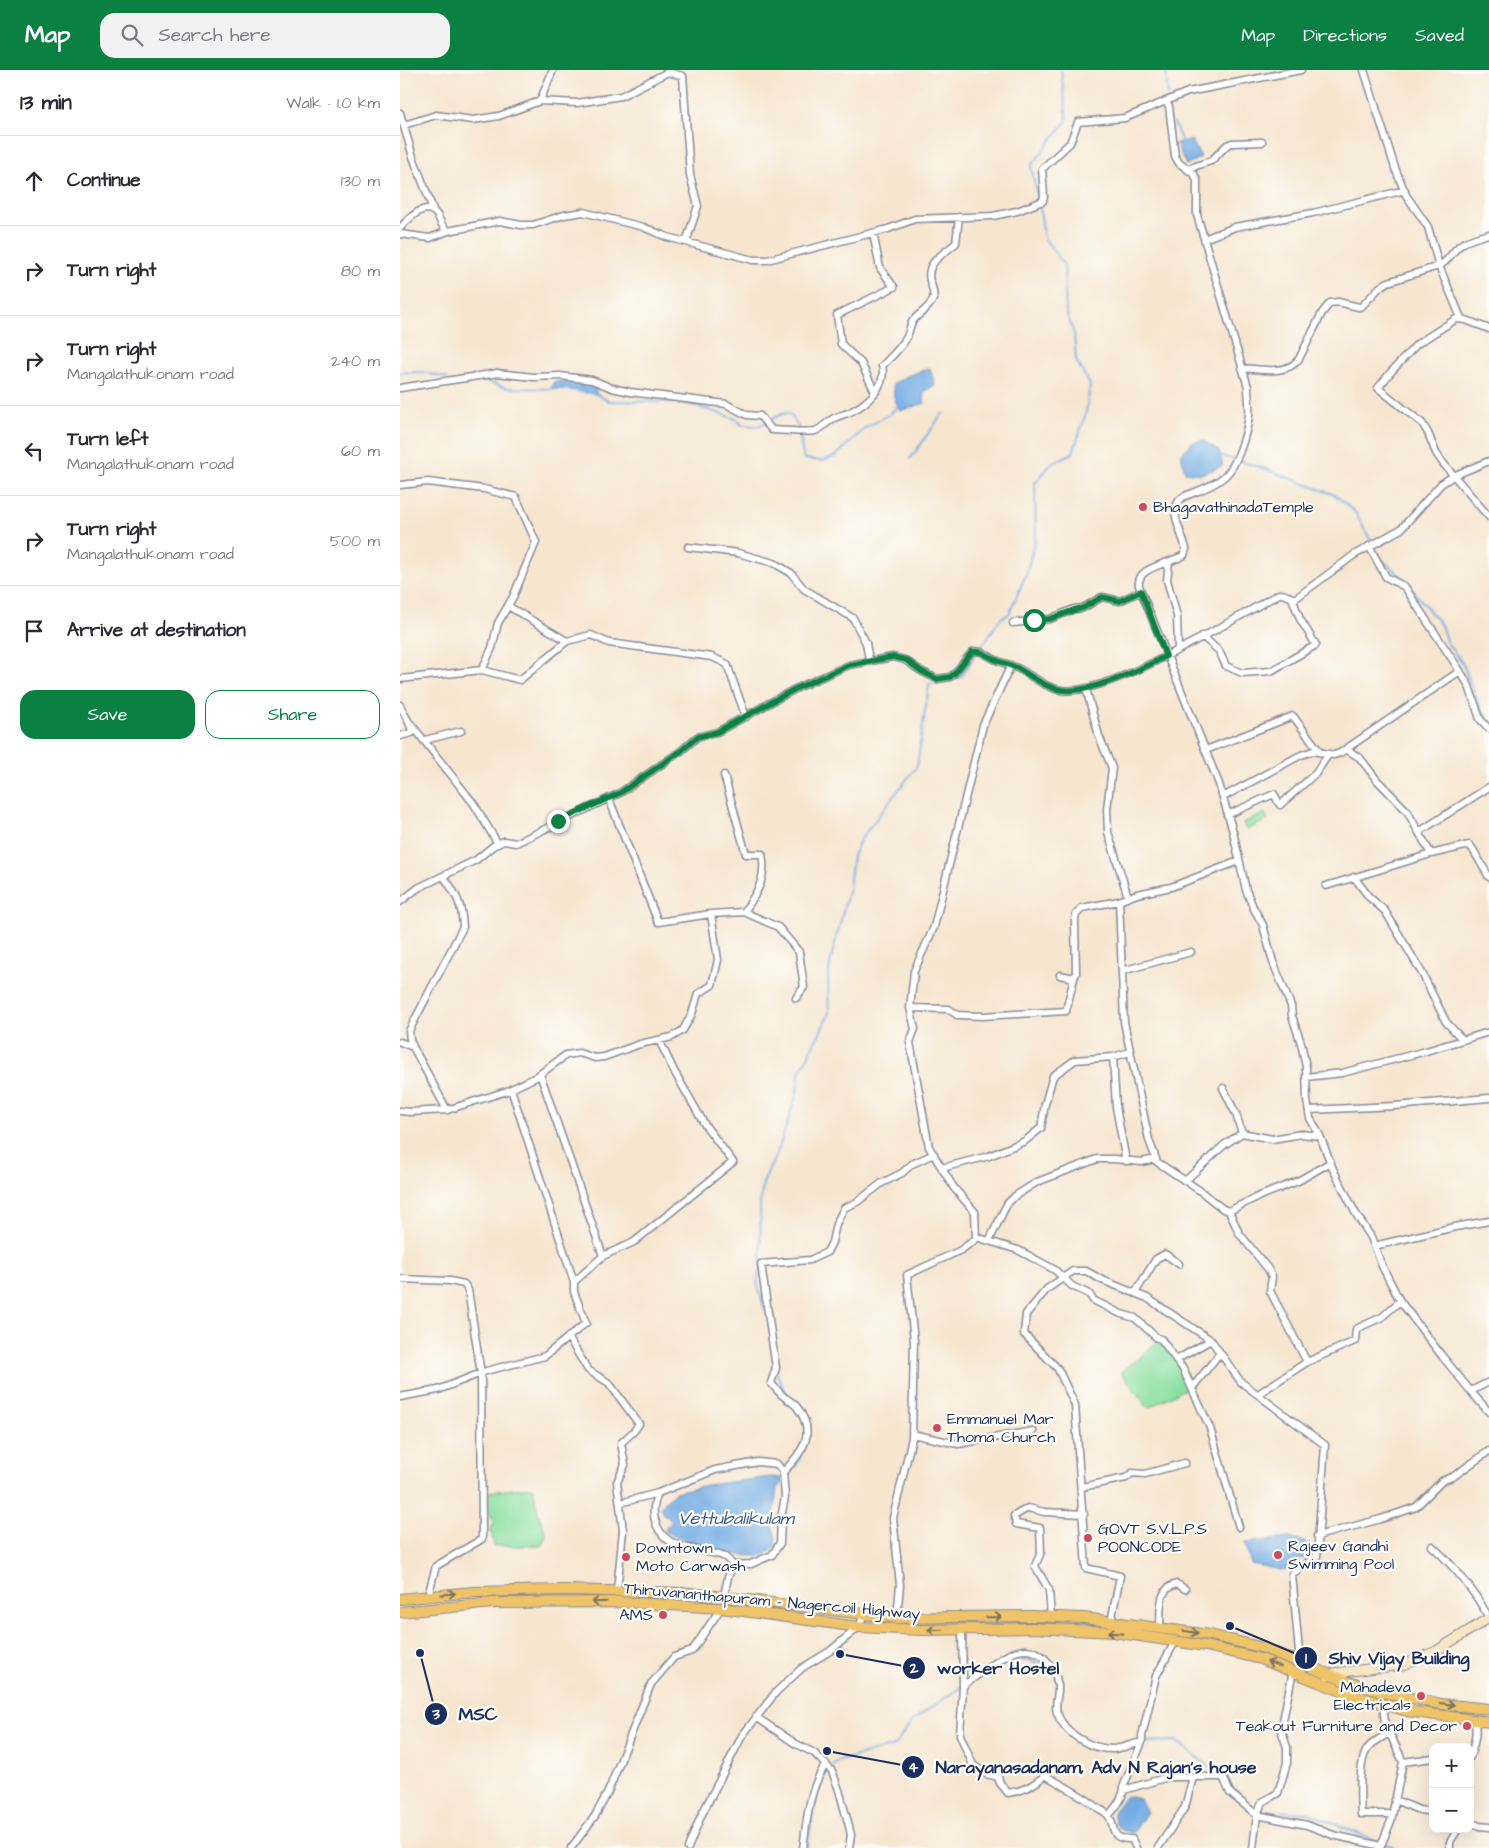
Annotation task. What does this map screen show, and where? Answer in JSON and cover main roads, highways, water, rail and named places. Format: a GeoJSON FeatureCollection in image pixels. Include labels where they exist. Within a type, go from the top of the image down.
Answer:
{"type":"FeatureCollection","features":[{"type":"Feature","properties":{"kind":"main road","name":"Thiruvananthapuram - Nagercoil Highway"},"geometry":{"type":"LineString","coordinates":[[400,1599],[473,1592],[690,1592],[897,1618],[1084,1618],[1210,1635],[1264,1648],[1300,1663],[1327,1679],[1383,1704],[1407,1711],[1489,1722]]}},
{"type":"Feature","properties":{"kind":"main road","name":"Thiruvananthapuram - Nagercoil Highway"},"geometry":{"type":"LineString","coordinates":[[400,1612],[493,1603],[619,1602],[721,1608],[859,1627],[921,1630],[1033,1628],[1082,1630],[1125,1634],[1206,1646],[1243,1655],[1293,1671],[1348,1682],[1410,1698],[1489,1709]]}},
{"type":"Feature","properties":{"kind":"main road"},"geometry":{"type":"LineString","coordinates":[[1327,1679],[1402,1664],[1436,1651],[1489,1618]]}},
{"type":"Feature","properties":{"kind":"water"},"geometry":{"type":"Polygon","coordinates":[[[1191,140],[1201,157],[1186,165],[1176,143],[1191,140]]]}},
{"type":"Feature","properties":{"kind":"water"},"geometry":{"type":"Polygon","coordinates":[[[930,368],[935,385],[923,392],[925,403],[900,411],[894,397],[893,384],[907,376],[930,368]]]}},
{"type":"Feature","properties":{"kind":"water"},"geometry":{"type":"Polygon","coordinates":[[[583,381],[596,388],[596,394],[575,390],[551,389],[553,382],[583,381]]]}},
{"type":"Feature","properties":{"kind":"water"},"geometry":{"type":"Polygon","coordinates":[[[1203,440],[1219,451],[1223,466],[1201,474],[1185,472],[1181,454],[1191,443],[1203,440]]]}},
{"type":"Feature","properties":{"kind":"water","name":"Vettubalikulam"},"geometry":{"type":"Polygon","coordinates":[[[771,1477],[782,1478],[782,1484],[777,1487],[774,1516],[778,1524],[774,1523],[772,1525],[776,1537],[775,1547],[769,1552],[758,1556],[748,1556],[724,1552],[698,1545],[666,1532],[666,1526],[671,1524],[671,1520],[662,1513],[661,1507],[675,1492],[706,1485],[771,1477]]]}},
{"type":"Feature","properties":{"kind":"water","name":"Rajeev Gandhi Swimming Pool"},"geometry":{"type":"Polygon","coordinates":[[[1289,1538],[1308,1543],[1309,1557],[1295,1561],[1286,1571],[1251,1564],[1245,1543],[1289,1538]]]}},
{"type":"Feature","properties":{"kind":"water"},"geometry":{"type":"Polygon","coordinates":[[[1126,1796],[1140,1799],[1147,1812],[1133,1833],[1118,1827],[1113,1812],[1126,1796]]]}},
{"type":"Feature","properties":{"kind":"waterway"},"geometry":{"type":"LineString","coordinates":[[1038,199],[1031,166],[1067,120],[1061,70]]}},
{"type":"Feature","properties":{"kind":"waterway"},"geometry":{"type":"LineString","coordinates":[[1166,70],[1168,96]]}},
{"type":"Feature","properties":{"kind":"waterway"},"geometry":{"type":"LineString","coordinates":[[1174,123],[1182,142]]}},
{"type":"Feature","properties":{"kind":"waterway"},"geometry":{"type":"LineString","coordinates":[[982,646],[1001,618],[1009,614],[1027,572],[1036,535],[1035,483],[1052,463],[1073,453],[1086,413],[1090,385],[1076,360],[1074,334],[1066,311],[1064,265],[1044,238],[1040,209]]}},
{"type":"Feature","properties":{"kind":"waterway"},"geometry":{"type":"LineString","coordinates":[[400,373],[422,372],[447,378]]}},
{"type":"Feature","properties":{"kind":"waterway"},"geometry":{"type":"LineString","coordinates":[[479,379],[507,388],[553,389]]}},
{"type":"Feature","properties":{"kind":"waterway"},"geometry":{"type":"LineString","coordinates":[[563,389],[596,394],[609,401],[677,402],[700,407],[736,419],[742,425],[759,426],[782,414],[788,413],[798,428],[804,459],[822,461],[836,456],[865,428],[890,414],[899,405]]}},
{"type":"Feature","properties":{"kind":"waterway"},"geometry":{"type":"LineString","coordinates":[[910,459],[943,413]]}},
{"type":"Feature","properties":{"kind":"waterway"},"geometry":{"type":"LineString","coordinates":[[1218,455],[1260,467],[1335,495],[1355,512],[1371,541]]}},
{"type":"Feature","properties":{"kind":"waterway"},"geometry":{"type":"LineString","coordinates":[[1375,549],[1380,558],[1403,578],[1441,625],[1447,643],[1463,664],[1477,700],[1483,712],[1489,718]]}},
{"type":"Feature","properties":{"kind":"waterway"},"geometry":{"type":"LineString","coordinates":[[761,1262],[760,1206],[763,1183],[779,1148],[797,1093],[799,1074],[829,1014],[828,977],[849,889],[853,856],[860,840],[917,766],[929,684],[941,683],[961,677],[975,656]]}},
{"type":"Feature","properties":{"kind":"waterway"},"geometry":{"type":"LineString","coordinates":[[759,1272],[757,1283],[765,1311]]}},
{"type":"Feature","properties":{"kind":"waterway"},"geometry":{"type":"LineString","coordinates":[[777,1374],[788,1397]]}},
{"type":"Feature","properties":{"kind":"waterway"},"geometry":{"type":"LineString","coordinates":[[786,1480],[800,1457]]}},
{"type":"Feature","properties":{"kind":"waterway"},"geometry":{"type":"LineString","coordinates":[[1005,1660],[1031,1660],[1050,1670]]}},
{"type":"Feature","properties":{"kind":"waterway"},"geometry":{"type":"LineString","coordinates":[[807,1848],[816,1797],[827,1771],[839,1761],[894,1746],[913,1720],[961,1687]]}},
{"type":"Feature","properties":{"kind":"waterway"},"geometry":{"type":"LineString","coordinates":[[1070,1735],[1074,1742],[1083,1744]]}},
{"type":"Feature","properties":{"kind":"waterway"},"geometry":{"type":"LineString","coordinates":[[1144,1742],[1176,1741],[1220,1775]]}},
{"type":"Feature","properties":{"kind":"waterway"},"geometry":{"type":"LineString","coordinates":[[1229,1784],[1246,1802]]}},
{"type":"Feature","properties":{"kind":"waterway"},"geometry":{"type":"LineString","coordinates":[[1260,1810],[1308,1813],[1379,1842]]}},
{"type":"Feature","properties":{"kind":"waterway"},"geometry":{"type":"LineString","coordinates":[[1384,1843],[1395,1848]]}},
{"type":"Feature","properties":{"kind":"place","name":"BhagavathinadaTemple"},"geometry":{"type":"Point","coordinates":[1143,507]}},
{"type":"Feature","properties":{"kind":"place","name":"Emmanuel Mar Thoma Church"},"geometry":{"type":"Point","coordinates":[937,1428]}},
{"type":"Feature","properties":{"kind":"place","name":"GOVT S.V.L.P.S POONCODE"},"geometry":{"type":"Point","coordinates":[1088,1538]}},
{"type":"Feature","properties":{"kind":"place","name":"Rajeev Gandhi Swimming Pool"},"geometry":{"type":"Point","coordinates":[1278,1555]}},
{"type":"Feature","properties":{"kind":"place","name":"Downtown Moto Carwash"},"geometry":{"type":"Point","coordinates":[626,1557]}},
{"type":"Feature","properties":{"kind":"place","name":"AMS"},"geometry":{"type":"Point","coordinates":[663,1615]}},
{"type":"Feature","properties":{"kind":"place","name":"Shiv Vijay Building"},"geometry":{"type":"Point","coordinates":[1230,1626]}},
{"type":"Feature","properties":{"kind":"place","name":"MSC"},"geometry":{"type":"Point","coordinates":[420,1653]}},
{"type":"Feature","properties":{"kind":"place","name":"worker Hostel"},"geometry":{"type":"Point","coordinates":[840,1654]}},
{"type":"Feature","properties":{"kind":"place","name":"Mahadeva Electricals"},"geometry":{"type":"Point","coordinates":[1421,1696]}},
{"type":"Feature","properties":{"kind":"place","name":"Teakout Furniture and Decor"},"geometry":{"type":"Point","coordinates":[1467,1726]}},
{"type":"Feature","properties":{"kind":"place","name":"Narayanasadanam, Adv N Rajan's house"},"geometry":{"type":"Point","coordinates":[827,1751]}}]}
